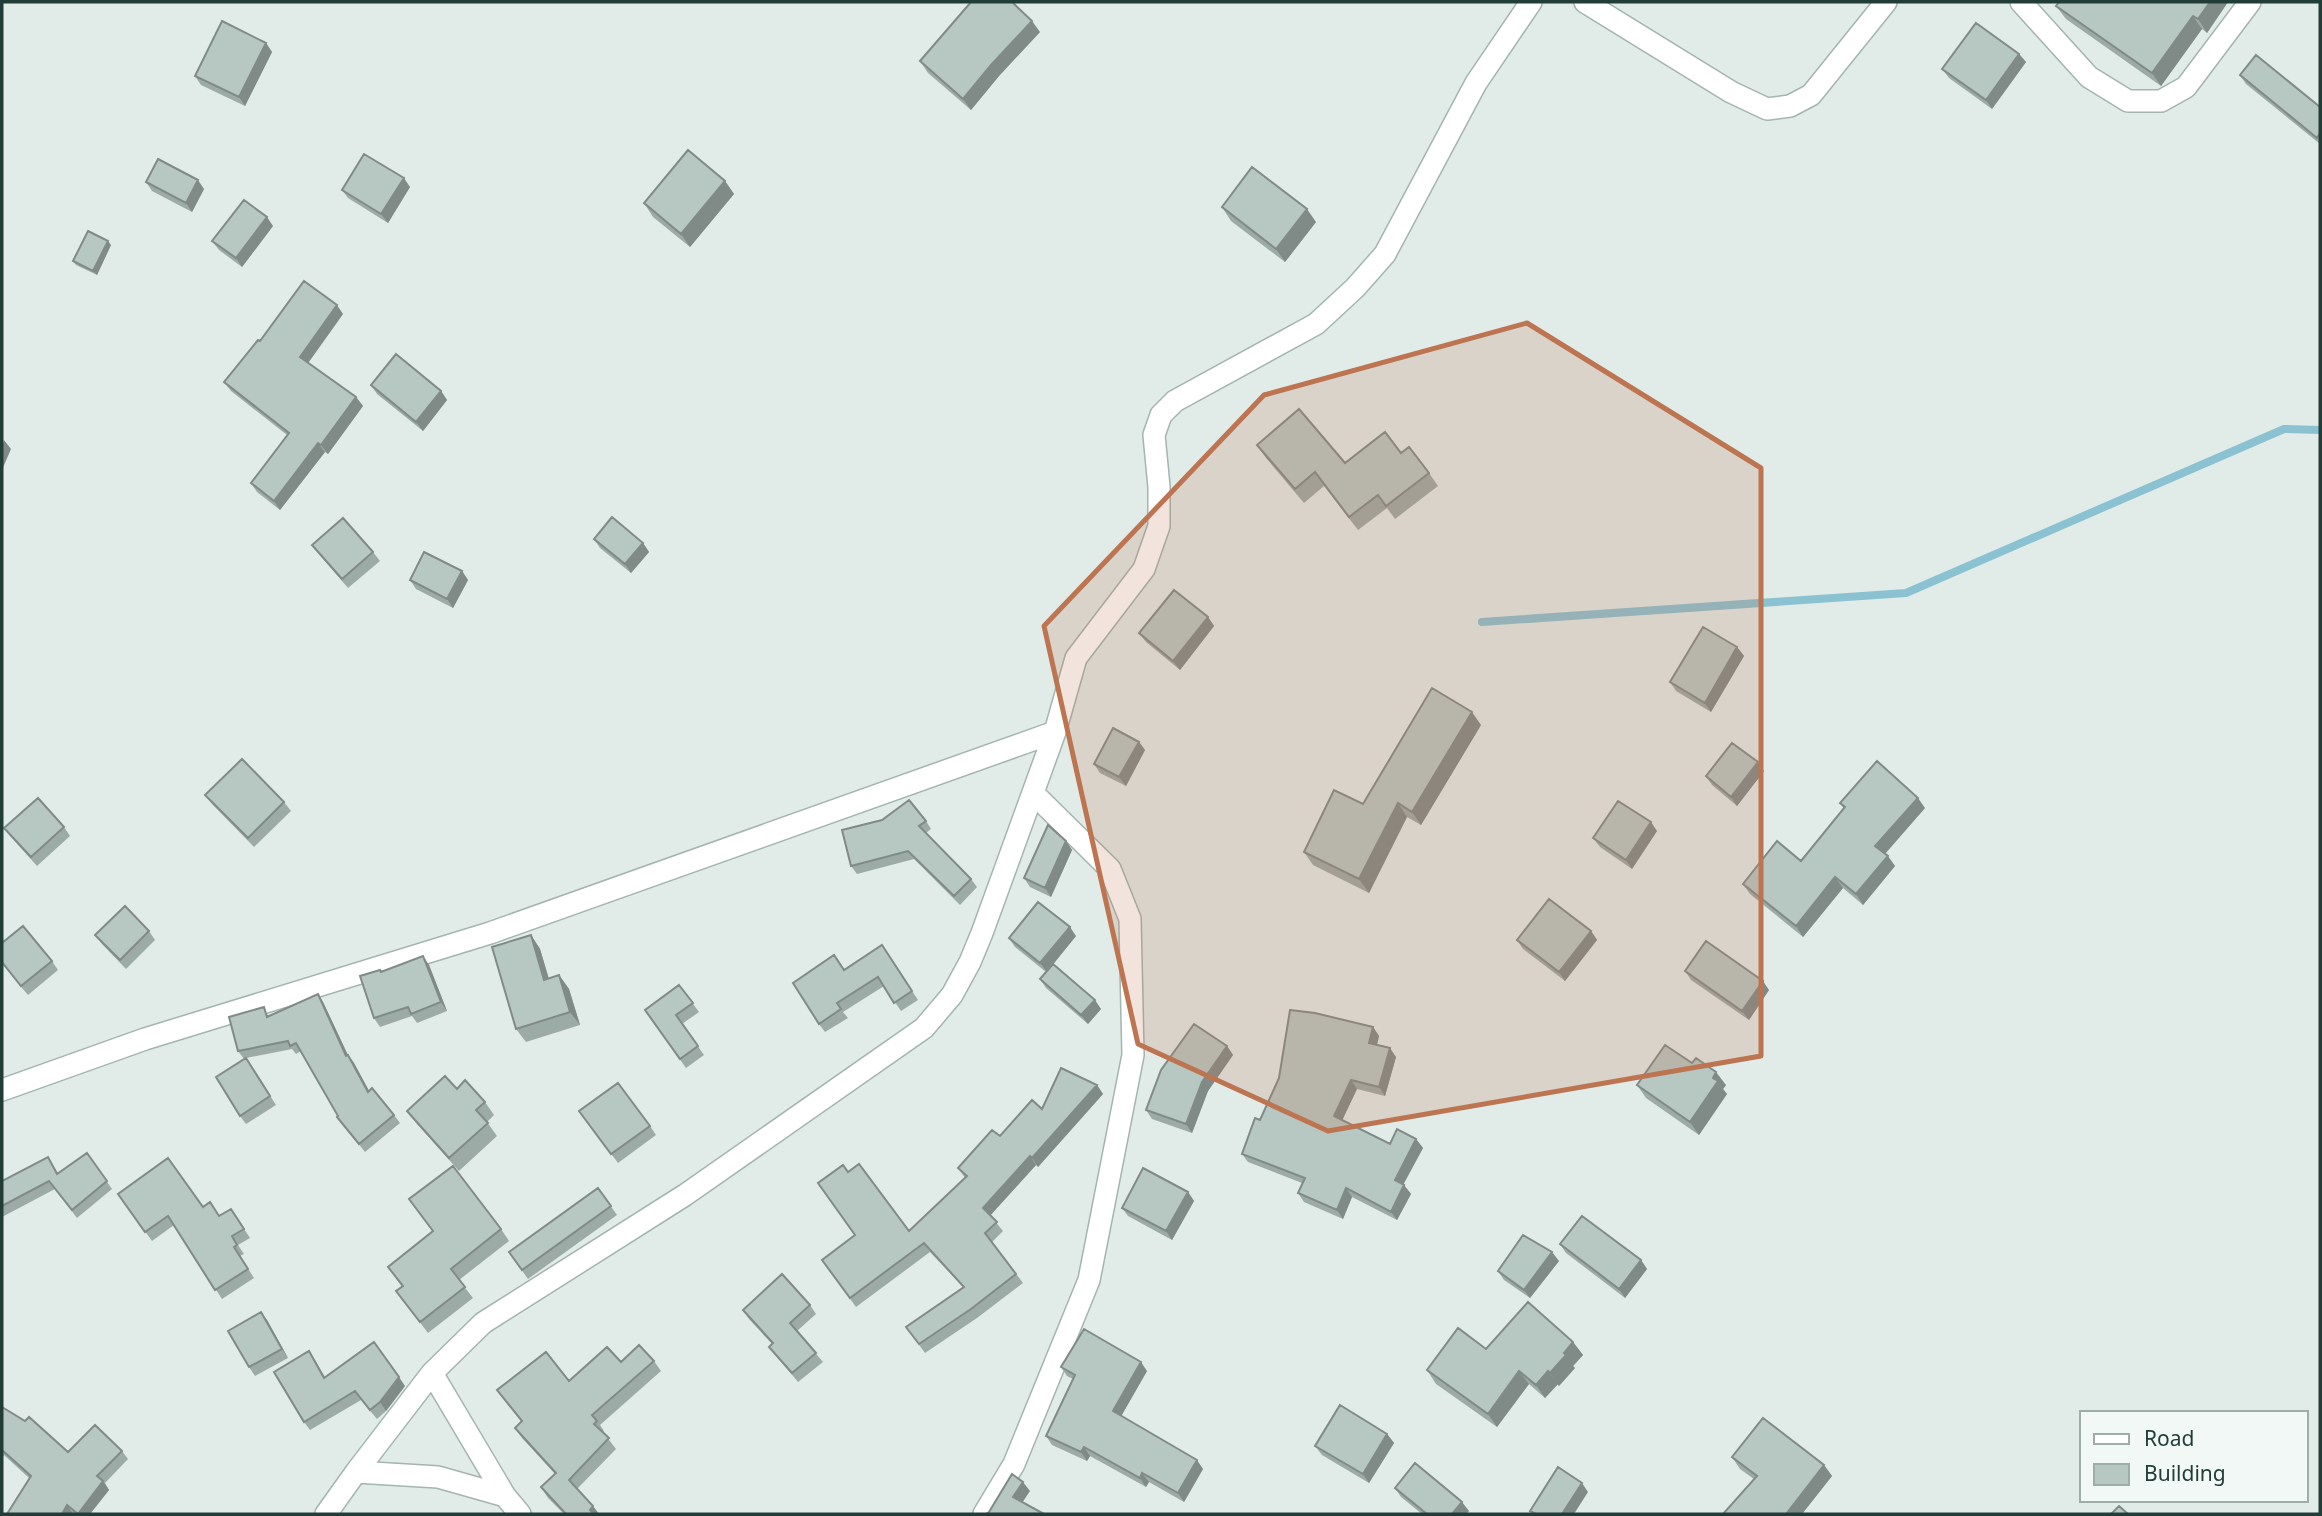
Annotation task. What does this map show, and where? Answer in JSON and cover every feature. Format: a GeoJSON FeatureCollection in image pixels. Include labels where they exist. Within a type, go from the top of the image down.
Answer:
{"type":"FeatureCollection","features":[{"type":"Feature","properties":{"kind":"street"},"geometry":{"type":"LineString","coordinates":[[326,1514],[432,1373],[483,1322],[685,1195],[924,1028],[952,995],[970,962],[1055,732],[1076,658],[1144,569],[1152,547],[1158,526],[1159,487],[1154,435],[1161,415],[1175,401],[1316,324],[1355,288],[1385,254],[1476,83],[1531,2]]}},
{"type":"Feature","properties":{"kind":"street"},"geometry":{"type":"LineString","coordinates":[[1585,2],[1731,92],[1767,108],[1790,106],[1811,95],[1886,2]]}},
{"type":"Feature","properties":{"kind":"street"},"geometry":{"type":"LineString","coordinates":[[2021,2],[2089,77],[2128,101],[2161,101],[2186,87],[2249,2]]}},
{"type":"Feature","properties":{"kind":"street"},"geometry":{"type":"LineString","coordinates":[[2,1090],[145,1039],[490,933],[1055,732]]}},
{"type":"Feature","properties":{"kind":"street"},"geometry":{"type":"LineString","coordinates":[[984,1514],[1014,1464],[1089,1280],[1133,1055],[1130,919],[1110,869],[1032,793]]}},
{"type":"Feature","properties":{"kind":"street"},"geometry":{"type":"LineString","coordinates":[[432,1373],[505,1496],[520,1514]]}},
{"type":"Feature","properties":{"kind":"street"},"geometry":{"type":"LineString","coordinates":[[356,1472],[438,1476],[505,1496]]}},
{"type":"Feature","properties":{"kind":"highlighted area"},"geometry":{"type":"Polygon","coordinates":[[[1527,323],[1761,468],[1761,1056],[1328,1131],[1138,1044],[1044,626],[1264,395],[1527,323]]]}},
{"type":"Feature","properties":{"kind":"building"},"geometry":{"type":"Polygon","coordinates":[[[971,2],[1012,2],[1032,21],[963,99],[920,61],[971,2]]]}},
{"type":"Feature","properties":{"kind":"building"},"geometry":{"type":"Polygon","coordinates":[[[2059,2],[2210,2],[2198,19],[2193,16],[2152,73],[2056,6],[2059,2]]]}},
{"type":"Feature","properties":{"kind":"building"},"geometry":{"type":"Polygon","coordinates":[[[222,21],[266,43],[239,97],[195,76],[222,21]]]}},
{"type":"Feature","properties":{"kind":"building"},"geometry":{"type":"Polygon","coordinates":[[[1976,23],[2019,54],[1986,100],[1942,69],[1976,23]]]}},
{"type":"Feature","properties":{"kind":"building"},"geometry":{"type":"Polygon","coordinates":[[[2256,55],[2320,107],[2320,133],[2317,138],[2240,75],[2256,55]]]}},
{"type":"Feature","properties":{"kind":"building"},"geometry":{"type":"Polygon","coordinates":[[[688,150],[725,181],[681,234],[644,203],[688,150]]]}},
{"type":"Feature","properties":{"kind":"building"},"geometry":{"type":"Polygon","coordinates":[[[364,154],[404,178],[381,214],[342,190],[364,154]]]}},
{"type":"Feature","properties":{"kind":"building"},"geometry":{"type":"Polygon","coordinates":[[[158,159],[198,180],[186,203],[146,182],[158,159]]]}},
{"type":"Feature","properties":{"kind":"building"},"geometry":{"type":"Polygon","coordinates":[[[1252,167],[1307,209],[1276,249],[1222,207],[1252,167]]]}},
{"type":"Feature","properties":{"kind":"building"},"geometry":{"type":"Polygon","coordinates":[[[244,200],[267,217],[236,258],[212,241],[244,200]]]}},
{"type":"Feature","properties":{"kind":"building"},"geometry":{"type":"Polygon","coordinates":[[[88,231],[108,241],[93,271],[73,261],[88,231]]]}},
{"type":"Feature","properties":{"kind":"building"},"geometry":{"type":"Polygon","coordinates":[[[304,281],[337,305],[300,357],[356,397],[321,445],[318,443],[274,501],[251,483],[289,433],[224,382],[258,340],[260,341],[304,281]]]}},
{"type":"Feature","properties":{"kind":"building"},"geometry":{"type":"Polygon","coordinates":[[[396,354],[441,391],[416,422],[371,385],[396,354]]]}},
{"type":"Feature","properties":{"kind":"building"},"geometry":{"type":"Polygon","coordinates":[[[1299,409],[1345,463],[1385,432],[1401,453],[1409,447],[1429,473],[1386,506],[1378,495],[1349,517],[1315,472],[1295,489],[1257,445],[1299,409]]]}},
{"type":"Feature","properties":{"kind":"building"},"geometry":{"type":"Polygon","coordinates":[[[612,517],[643,543],[625,564],[594,539],[612,517]]]}},
{"type":"Feature","properties":{"kind":"building"},"geometry":{"type":"Polygon","coordinates":[[[343,518],[373,552],[342,579],[312,545],[343,518]]]}},
{"type":"Feature","properties":{"kind":"building"},"geometry":{"type":"Polygon","coordinates":[[[424,552],[462,571],[447,599],[410,580],[424,552]]]}},
{"type":"Feature","properties":{"kind":"building"},"geometry":{"type":"Polygon","coordinates":[[[1174,590],[1208,617],[1173,661],[1139,633],[1174,590]]]}},
{"type":"Feature","properties":{"kind":"building"},"geometry":{"type":"Polygon","coordinates":[[[1703,627],[1737,647],[1705,703],[1670,682],[1703,627]]]}},
{"type":"Feature","properties":{"kind":"building"},"geometry":{"type":"Polygon","coordinates":[[[1432,688],[1472,712],[1412,812],[1398,803],[1359,879],[1304,852],[1334,790],[1363,804],[1432,688]]]}},
{"type":"Feature","properties":{"kind":"building"},"geometry":{"type":"Polygon","coordinates":[[[1113,728],[1139,742],[1119,777],[1094,764],[1113,728]]]}},
{"type":"Feature","properties":{"kind":"building"},"geometry":{"type":"Polygon","coordinates":[[[1732,743],[1758,762],[1731,797],[1706,776],[1732,743]]]}},
{"type":"Feature","properties":{"kind":"building"},"geometry":{"type":"Polygon","coordinates":[[[242,759],[284,802],[248,838],[205,795],[242,759]]]}},
{"type":"Feature","properties":{"kind":"building"},"geometry":{"type":"Polygon","coordinates":[[[1877,761],[1918,798],[1875,846],[1888,856],[1856,894],[1835,877],[1796,926],[1743,884],[1777,841],[1801,861],[1845,807],[1840,803],[1877,761]]]}},
{"type":"Feature","properties":{"kind":"building"},"geometry":{"type":"Polygon","coordinates":[[[38,798],[64,827],[31,857],[4,828],[38,798]]]}},
{"type":"Feature","properties":{"kind":"building"},"geometry":{"type":"Polygon","coordinates":[[[909,800],[926,821],[919,826],[971,879],[954,896],[908,851],[851,866],[842,830],[882,820],[909,800]]]}},
{"type":"Feature","properties":{"kind":"building"},"geometry":{"type":"Polygon","coordinates":[[[1618,801],[1651,822],[1626,860],[1593,838],[1618,801]]]}},
{"type":"Feature","properties":{"kind":"building"},"geometry":{"type":"Polygon","coordinates":[[[1048,825],[1066,841],[1045,888],[1024,878],[1048,825]]]}},
{"type":"Feature","properties":{"kind":"building"},"geometry":{"type":"Polygon","coordinates":[[[1549,899],[1591,931],[1559,972],[1517,940],[1549,899]]]}},
{"type":"Feature","properties":{"kind":"building"},"geometry":{"type":"Polygon","coordinates":[[[1038,902],[1070,927],[1040,963],[1009,938],[1038,902]]]}},
{"type":"Feature","properties":{"kind":"building"},"geometry":{"type":"Polygon","coordinates":[[[125,906],[149,931],[120,960],[95,935],[125,906]]]}},
{"type":"Feature","properties":{"kind":"building"},"geometry":{"type":"Polygon","coordinates":[[[23,926],[52,961],[21,986],[2,962],[2,943],[23,926]]]}},
{"type":"Feature","properties":{"kind":"building"},"geometry":{"type":"Polygon","coordinates":[[[531,935],[544,980],[559,975],[570,1012],[516,1029],[492,947],[531,935]]]}},
{"type":"Feature","properties":{"kind":"building"},"geometry":{"type":"Polygon","coordinates":[[[1706,941],[1763,981],[1742,1011],[1685,971],[1706,941]]]}},
{"type":"Feature","properties":{"kind":"building"},"geometry":{"type":"Polygon","coordinates":[[[882,945],[912,991],[894,1003],[878,977],[837,1003],[841,1009],[819,1024],[793,983],[834,955],[844,970],[882,945]]]}},
{"type":"Feature","properties":{"kind":"building"},"geometry":{"type":"Polygon","coordinates":[[[423,956],[441,1002],[411,1014],[408,1007],[374,1018],[360,976],[380,970],[381,972],[423,956]]]}},
{"type":"Feature","properties":{"kind":"building"},"geometry":{"type":"Polygon","coordinates":[[[1053,964],[1095,1000],[1081,1015],[1040,979],[1053,964]]]}},
{"type":"Feature","properties":{"kind":"building"},"geometry":{"type":"Polygon","coordinates":[[[679,985],[693,1003],[676,1015],[698,1046],[680,1059],[645,1010],[679,985]]]}},
{"type":"Feature","properties":{"kind":"building"},"geometry":{"type":"Polygon","coordinates":[[[318,994],[346,1056],[348,1055],[368,1092],[372,1088],[394,1115],[359,1144],[337,1117],[296,1043],[290,1046],[288,1041],[238,1051],[229,1017],[264,1007],[267,1017],[318,994]]]}},
{"type":"Feature","properties":{"kind":"building"},"geometry":{"type":"Polygon","coordinates":[[[1290,1010],[1373,1027],[1369,1043],[1390,1048],[1379,1087],[1351,1080],[1334,1116],[1390,1144],[1397,1129],[1416,1139],[1395,1180],[1404,1185],[1391,1212],[1346,1188],[1337,1210],[1298,1193],[1305,1178],[1242,1154],[1255,1118],[1260,1120],[1279,1078],[1290,1010]]]}},
{"type":"Feature","properties":{"kind":"building"},"geometry":{"type":"Polygon","coordinates":[[[1194,1024],[1227,1046],[1202,1082],[1186,1124],[1146,1110],[1161,1070],[1194,1024]]]}},
{"type":"Feature","properties":{"kind":"building"},"geometry":{"type":"Polygon","coordinates":[[[1665,1045],[1692,1063],[1696,1058],[1716,1072],[1713,1078],[1718,1081],[1690,1122],[1637,1085],[1665,1045]]]}},
{"type":"Feature","properties":{"kind":"building"},"geometry":{"type":"Polygon","coordinates":[[[246,1058],[270,1096],[240,1116],[216,1077],[246,1058]]]}},
{"type":"Feature","properties":{"kind":"building"},"geometry":{"type":"Polygon","coordinates":[[[1061,1068],[1097,1085],[983,1208],[997,1222],[985,1233],[1016,1274],[919,1344],[906,1327],[964,1287],[924,1243],[850,1298],[822,1260],[855,1235],[818,1183],[843,1165],[848,1172],[859,1164],[909,1231],[967,1176],[958,1168],[992,1130],[1000,1136],[1032,1100],[1042,1109],[1061,1068]]]}},
{"type":"Feature","properties":{"kind":"building"},"geometry":{"type":"Polygon","coordinates":[[[445,1076],[457,1089],[465,1080],[485,1102],[476,1110],[488,1123],[449,1158],[407,1111],[445,1076]]]}},
{"type":"Feature","properties":{"kind":"building"},"geometry":{"type":"Polygon","coordinates":[[[618,1083],[650,1126],[611,1154],[579,1111],[618,1083]]]}},
{"type":"Feature","properties":{"kind":"building"},"geometry":{"type":"Polygon","coordinates":[[[87,1153],[107,1181],[72,1210],[49,1181],[2,1206],[2,1181],[48,1157],[57,1174],[87,1153]]]}},
{"type":"Feature","properties":{"kind":"building"},"geometry":{"type":"Polygon","coordinates":[[[168,1158],[203,1207],[210,1202],[219,1216],[231,1209],[244,1229],[232,1236],[237,1245],[234,1247],[248,1269],[215,1290],[168,1216],[145,1232],[118,1194],[168,1158]]]}},
{"type":"Feature","properties":{"kind":"building"},"geometry":{"type":"Polygon","coordinates":[[[453,1166],[501,1229],[451,1269],[465,1287],[420,1322],[396,1291],[403,1286],[388,1267],[433,1231],[409,1199],[453,1166]]]}},
{"type":"Feature","properties":{"kind":"building"},"geometry":{"type":"Polygon","coordinates":[[[1143,1168],[1188,1192],[1166,1231],[1122,1208],[1143,1168]]]}},
{"type":"Feature","properties":{"kind":"building"},"geometry":{"type":"Polygon","coordinates":[[[598,1188],[611,1206],[522,1270],[509,1252],[598,1188]]]}},
{"type":"Feature","properties":{"kind":"building"},"geometry":{"type":"Polygon","coordinates":[[[1582,1216],[1641,1260],[1619,1289],[1560,1244],[1582,1216]]]}},
{"type":"Feature","properties":{"kind":"building"},"geometry":{"type":"Polygon","coordinates":[[[1523,1235],[1552,1252],[1524,1290],[1498,1271],[1523,1235]]]}},
{"type":"Feature","properties":{"kind":"building"},"geometry":{"type":"Polygon","coordinates":[[[782,1274],[810,1305],[790,1323],[816,1353],[792,1373],[769,1347],[773,1343],[743,1310],[782,1274]]]}},
{"type":"Feature","properties":{"kind":"building"},"geometry":{"type":"Polygon","coordinates":[[[1528,1302],[1573,1342],[1564,1353],[1566,1355],[1536,1385],[1519,1371],[1488,1414],[1427,1370],[1458,1328],[1486,1349],[1528,1302]]]}},
{"type":"Feature","properties":{"kind":"building"},"geometry":{"type":"Polygon","coordinates":[[[261,1312],[282,1349],[249,1367],[228,1331],[261,1312]]]}},
{"type":"Feature","properties":{"kind":"building"},"geometry":{"type":"Polygon","coordinates":[[[1084,1329],[1141,1362],[1113,1411],[1197,1460],[1178,1493],[1142,1473],[1140,1478],[1084,1447],[1081,1452],[1046,1436],[1075,1375],[1061,1367],[1084,1329]]]}},
{"type":"Feature","properties":{"kind":"building"},"geometry":{"type":"Polygon","coordinates":[[[374,1342],[399,1377],[380,1402],[370,1410],[355,1391],[304,1422],[274,1372],[309,1351],[324,1378],[374,1342]]]}},
{"type":"Feature","properties":{"kind":"building"},"geometry":{"type":"Polygon","coordinates":[[[639,1345],[654,1361],[592,1415],[597,1421],[594,1424],[609,1438],[569,1480],[593,1506],[590,1510],[593,1514],[566,1514],[541,1487],[556,1473],[515,1428],[522,1421],[497,1390],[546,1352],[569,1381],[607,1347],[621,1362],[639,1345]]]}},
{"type":"Feature","properties":{"kind":"building"},"geometry":{"type":"Polygon","coordinates":[[[1340,1405],[1387,1434],[1363,1474],[1315,1446],[1340,1405]]]}},
{"type":"Feature","properties":{"kind":"building"},"geometry":{"type":"Polygon","coordinates":[[[2,1407],[25,1421],[29,1417],[68,1452],[95,1425],[122,1451],[97,1476],[103,1481],[78,1514],[67,1505],[62,1514],[7,1514],[31,1476],[2,1450],[2,1407]]]}},
{"type":"Feature","properties":{"kind":"building"},"geometry":{"type":"Polygon","coordinates":[[[1763,1418],[1824,1465],[1788,1514],[1723,1514],[1757,1476],[1732,1457],[1763,1418]]]}},
{"type":"Feature","properties":{"kind":"building"},"geometry":{"type":"Polygon","coordinates":[[[1415,1463],[1462,1502],[1452,1514],[1427,1514],[1395,1488],[1415,1463]]]}},
{"type":"Feature","properties":{"kind":"building"},"geometry":{"type":"Polygon","coordinates":[[[1558,1467],[1582,1483],[1562,1514],[1536,1514],[1530,1511],[1558,1467]]]}},
{"type":"Feature","properties":{"kind":"building"},"geometry":{"type":"Polygon","coordinates":[[[1012,1474],[1023,1482],[1013,1497],[1044,1514],[986,1514],[1012,1474]]]}},
{"type":"Feature","properties":{"kind":"building"},"geometry":{"type":"Polygon","coordinates":[[[2119,1506],[2128,1514],[2111,1514],[2119,1506]]]}},
{"type":"Feature","properties":{"kind":"waterway"},"geometry":{"type":"LineString","coordinates":[[1482,622],[1906,593],[2284,429],[2320,430]]}}]}
